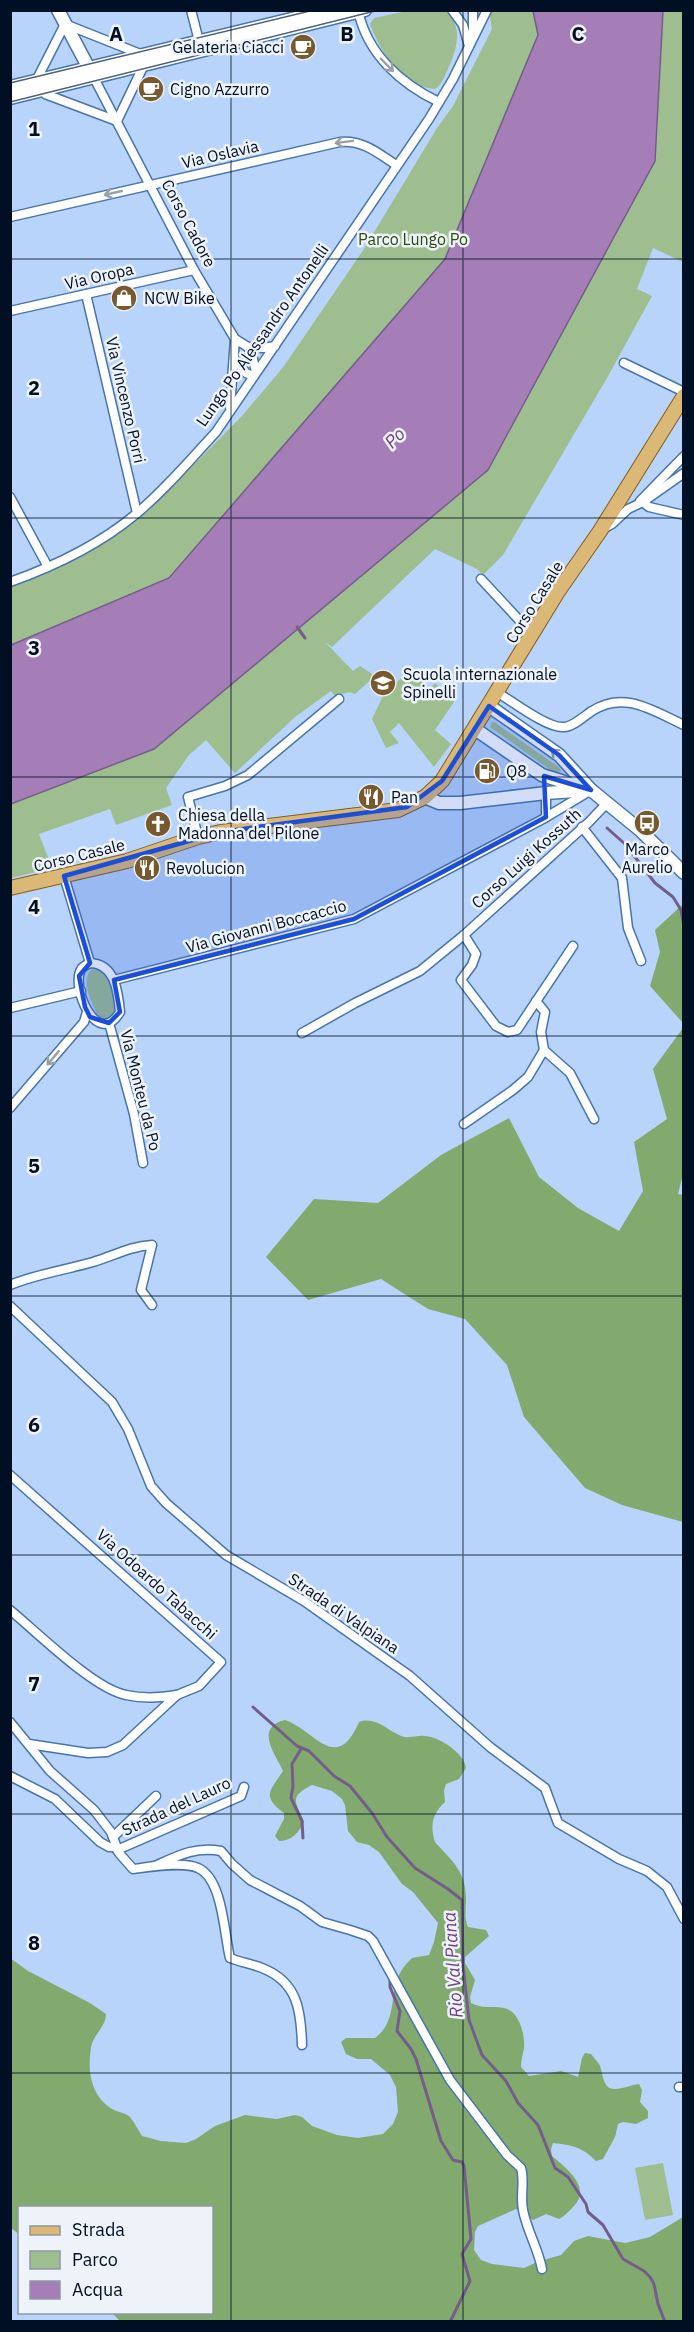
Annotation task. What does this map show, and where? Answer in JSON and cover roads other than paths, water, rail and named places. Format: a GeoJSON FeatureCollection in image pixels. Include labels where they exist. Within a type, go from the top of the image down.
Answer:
{"type":"FeatureCollection","features":[{"type":"Feature","properties":{"kind":"main road","name":"Corso Cadore"},"geometry":{"type":"LineString","coordinates":[[58,10],[91,73]]}},
{"type":"Feature","properties":{"kind":"main road"},"geometry":{"type":"LineString","coordinates":[[201,46],[329,10]]}},
{"type":"Feature","properties":{"kind":"main road"},"geometry":{"type":"LineString","coordinates":[[10,98],[41,86],[91,73],[360,11]]}},
{"type":"Feature","properties":{"kind":"main road"},"geometry":{"type":"LineString","coordinates":[[10,87],[41,86]]}},
{"type":"Feature","properties":{"kind":"main road","name":"Corso Casale"},"geometry":{"type":"LineString","coordinates":[[10,888],[127,861],[198,837],[221,832],[398,810],[425,797],[441,781],[475,729],[684,394]]}},
{"type":"Feature","properties":{"kind":"main road"},"geometry":{"type":"LineString","coordinates":[[489,706],[559,755],[591,790],[608,802],[684,873]]}},
{"type":"Feature","properties":{"kind":"main road"},"geometry":{"type":"LineString","coordinates":[[475,729],[542,776],[591,790]]}},
{"type":"Feature","properties":{"kind":"main road"},"geometry":{"type":"LineString","coordinates":[[535,771],[546,793]]}},
{"type":"Feature","properties":{"kind":"main road"},"geometry":{"type":"LineString","coordinates":[[425,797],[440,803],[460,803],[591,790]]}},
{"type":"Feature","properties":{"kind":"street"},"geometry":{"type":"LineString","coordinates":[[191,10],[201,46]]}},
{"type":"Feature","properties":{"kind":"street"},"geometry":{"type":"LineString","coordinates":[[452,10],[463,26],[469,46]]}},
{"type":"Feature","properties":{"kind":"street","name":"Lungo Po Alessandro Antonelli"},"geometry":{"type":"LineString","coordinates":[[472,10],[472,37]]}},
{"type":"Feature","properties":{"kind":"street","name":"Lungo Po Alessandro Antonelli"},"geometry":{"type":"LineString","coordinates":[[10,582],[48,567],[96,542],[137,513],[175,477],[216,432],[439,102],[487,10]]}},
{"type":"Feature","properties":{"kind":"street"},"geometry":{"type":"LineString","coordinates":[[360,11],[368,40],[383,62],[419,92],[439,102]]}},
{"type":"Feature","properties":{"kind":"street"},"geometry":{"type":"LineString","coordinates":[[65,24],[138,53],[140,61],[141,69],[117,121],[45,94],[38,77],[65,24]]}},
{"type":"Feature","properties":{"kind":"street","name":"Corso Cadore"},"geometry":{"type":"LineString","coordinates":[[91,73],[194,270],[235,339],[248,347]]}},
{"type":"Feature","properties":{"kind":"street","name":"Via Oslavia"},"geometry":{"type":"LineString","coordinates":[[10,217],[329,144],[354,141],[369,147],[396,165]]}},
{"type":"Feature","properties":{"kind":"street","name":"Via Oropa"},"geometry":{"type":"LineString","coordinates":[[10,311],[194,270]]}},
{"type":"Feature","properties":{"kind":"street","name":"Via Vincenzo Porri"},"geometry":{"type":"LineString","coordinates":[[86,294],[137,513]]}},
{"type":"Feature","properties":{"kind":"street"},"geometry":{"type":"LineString","coordinates":[[230,411],[235,339]]}},
{"type":"Feature","properties":{"kind":"street"},"geometry":{"type":"LineString","coordinates":[[248,347],[275,346]]}},
{"type":"Feature","properties":{"kind":"street"},"geometry":{"type":"LineString","coordinates":[[234,358],[246,373],[254,374],[252,355],[248,347]]}},
{"type":"Feature","properties":{"kind":"street"},"geometry":{"type":"LineString","coordinates":[[624,363],[684,394]]}},
{"type":"Feature","properties":{"kind":"street"},"geometry":{"type":"LineString","coordinates":[[641,502],[642,496],[684,456]]}},
{"type":"Feature","properties":{"kind":"street"},"geometry":{"type":"LineString","coordinates":[[600,531],[684,473]]}},
{"type":"Feature","properties":{"kind":"street"},"geometry":{"type":"LineString","coordinates":[[10,497],[48,567]]}},
{"type":"Feature","properties":{"kind":"street"},"geometry":{"type":"LineString","coordinates":[[641,502],[649,507],[684,515]]}},
{"type":"Feature","properties":{"kind":"street"},"geometry":{"type":"LineString","coordinates":[[482,579],[533,634]]}},
{"type":"Feature","properties":{"kind":"street"},"geometry":{"type":"LineString","coordinates":[[498,693],[556,726],[568,726],[598,707],[621,701],[638,704],[684,725]]}},
{"type":"Feature","properties":{"kind":"street"},"geometry":{"type":"LineString","coordinates":[[198,837],[188,797],[225,786],[248,775],[339,699]]}},
{"type":"Feature","properties":{"kind":"street","name":"Via Giovanni Boccaccio"},"geometry":{"type":"LineString","coordinates":[[114,980],[354,919],[546,817],[591,790]]}},
{"type":"Feature","properties":{"kind":"street"},"geometry":{"type":"LineString","coordinates":[[546,793],[546,817]]}},
{"type":"Feature","properties":{"kind":"street","name":"Corso Luigi Kossuth"},"geometry":{"type":"LineString","coordinates":[[302,1033],[355,1003],[420,971],[464,935],[608,802]]}},
{"type":"Feature","properties":{"kind":"street"},"geometry":{"type":"LineString","coordinates":[[582,827],[622,878],[628,928],[641,961]]}},
{"type":"Feature","properties":{"kind":"street"},"geometry":{"type":"LineString","coordinates":[[64,876],[90,963]]}},
{"type":"Feature","properties":{"kind":"street"},"geometry":{"type":"LineString","coordinates":[[464,935],[476,954],[472,965],[461,980],[496,1026],[508,1032],[518,1030],[573,946]]}},
{"type":"Feature","properties":{"kind":"street"},"geometry":{"type":"LineString","coordinates":[[90,963],[98,963],[108,968],[114,980],[120,1012],[116,1019],[109,1023],[99,1023],[87,1012],[79,976],[82,967],[90,963]]}},
{"type":"Feature","properties":{"kind":"street"},"geometry":{"type":"LineString","coordinates":[[10,1008],[81,991]]}},
{"type":"Feature","properties":{"kind":"street"},"geometry":{"type":"LineString","coordinates":[[536,1001],[545,1012],[541,1032],[544,1050],[570,1073],[594,1119]]}},
{"type":"Feature","properties":{"kind":"street"},"geometry":{"type":"LineString","coordinates":[[10,1108],[84,1022],[87,1012]]}},
{"type":"Feature","properties":{"kind":"street","name":"Via Monteu da Po"},"geometry":{"type":"LineString","coordinates":[[109,1023],[134,1114],[143,1163]]}},
{"type":"Feature","properties":{"kind":"street"},"geometry":{"type":"LineString","coordinates":[[464,1124],[528,1077],[544,1050]]}},
{"type":"Feature","properties":{"kind":"street"},"geometry":{"type":"LineString","coordinates":[[10,1285],[30,1277],[93,1261],[139,1246],[152,1245],[141,1290],[152,1305]]}},
{"type":"Feature","properties":{"kind":"street","name":"Strada di Valpiana"},"geometry":{"type":"LineString","coordinates":[[10,1306],[112,1401],[128,1429],[151,1486],[166,1503],[226,1555],[304,1601],[410,1676],[490,1747],[545,1788],[558,1823],[619,1859],[647,1871],[667,1887],[684,1919]]}},
{"type":"Feature","properties":{"kind":"street","name":"Via Odoardo Tabacchi"},"geometry":{"type":"LineString","coordinates":[[10,1475],[221,1662],[199,1686],[177,1695],[123,1745],[107,1752],[88,1753],[29,1744]]}},
{"type":"Feature","properties":{"kind":"street"},"geometry":{"type":"LineString","coordinates":[[10,1610],[98,1683],[124,1695],[149,1698],[177,1695]]}},
{"type":"Feature","properties":{"kind":"street","name":"Strada del Lauro"},"geometry":{"type":"LineString","coordinates":[[10,1722],[50,1771],[94,1810],[113,1837],[116,1848],[133,1869],[155,1866],[197,1867],[208,1874],[217,1889],[230,1958],[262,1968],[278,1976],[294,1993],[301,2016],[302,2045]]}},
{"type":"Feature","properties":{"kind":"street","name":"Strada del Lauro"},"geometry":{"type":"LineString","coordinates":[[10,1776],[55,1799],[100,1842],[116,1848],[241,1796],[244,1787]]}},
{"type":"Feature","properties":{"kind":"street","name":"Strada del Lauro"},"geometry":{"type":"LineString","coordinates":[[113,1837],[156,1796]]}},
{"type":"Feature","properties":{"kind":"street","name":"Strada del Lauro"},"geometry":{"type":"LineString","coordinates":[[155,1866],[176,1856],[206,1848],[221,1851],[250,1880],[300,1906],[322,1922],[368,1936],[374,1941],[450,2080],[507,2155],[521,2168],[522,2206],[528,2231],[537,2247],[542,2269]]}},
{"type":"Feature","properties":{"kind":"water","name":"Po"},"geometry":{"type":"Polygon","coordinates":[[[533,11],[663,11],[655,161],[488,470],[154,749],[11,804],[11,645],[169,578],[445,259],[538,35],[533,11]]]}},
{"type":"Feature","properties":{"kind":"waterway"},"geometry":{"type":"LineString","coordinates":[[297,627],[305,638]]}},
{"type":"Feature","properties":{"kind":"waterway"},"geometry":{"type":"LineString","coordinates":[[607,828],[625,844],[655,883],[673,897],[681,910],[684,927]]}},
{"type":"Feature","properties":{"kind":"waterway","name":"Rio Val Piana"},"geometry":{"type":"LineString","coordinates":[[253,1707],[297,1746],[309,1751],[334,1776],[350,1786],[372,1813],[387,1837],[415,1868],[462,1900],[463,1966],[469,2020],[482,2055],[506,2081],[518,2103],[538,2125],[555,2168],[568,2177],[586,2204],[588,2212],[603,2225],[623,2259],[650,2277],[665,2322]]}},
{"type":"Feature","properties":{"kind":"waterway"},"geometry":{"type":"LineString","coordinates":[[301,1749],[292,1764],[291,1798],[302,1821],[303,1838]]}},
{"type":"Feature","properties":{"kind":"waterway"},"geometry":{"type":"LineString","coordinates":[[390,1978],[390,1987],[400,2011],[397,2031],[416,2059],[441,2141],[453,2160],[462,2162],[464,2166],[471,2239],[462,2254],[470,2281],[450,2322]]}},
{"type":"Feature","properties":{"kind":"tram line"},"geometry":{"type":"LineString","coordinates":[[10,83],[314,10]]}},
{"type":"Feature","properties":{"kind":"tram line"},"geometry":{"type":"LineString","coordinates":[[10,102],[379,10]]}},
{"type":"Feature","properties":{"kind":"place","name":"Gelateria Ciacci"},"geometry":{"type":"Point","coordinates":[303,47]}},
{"type":"Feature","properties":{"kind":"place","name":"Cigno Azzurro"},"geometry":{"type":"Point","coordinates":[151,89]}},
{"type":"Feature","properties":{"kind":"place","name":"NCW Bike"},"geometry":{"type":"Point","coordinates":[124,298]}},
{"type":"Feature","properties":{"kind":"place","name":"Scuola internazionale Spinelli"},"geometry":{"type":"Point","coordinates":[383,683]}},
{"type":"Feature","properties":{"kind":"place","name":"Q8"},"geometry":{"type":"Point","coordinates":[487,771]}},
{"type":"Feature","properties":{"kind":"place","name":"Pan"},"geometry":{"type":"Point","coordinates":[371,797]}},
{"type":"Feature","properties":{"kind":"place","name":"Marco Aurelio"},"geometry":{"type":"Point","coordinates":[647,823]}},
{"type":"Feature","properties":{"kind":"place","name":"Chiesa della Madonna del Pilone"},"geometry":{"type":"Point","coordinates":[158,824]}},
{"type":"Feature","properties":{"kind":"place","name":"Revolucion"},"geometry":{"type":"Point","coordinates":[147,868]}},
{"type":"Feature","properties":{"kind":"park label","name":"Parco Lungo Po"},"geometry":{"type":"Point","coordinates":[413,239]}}]}
